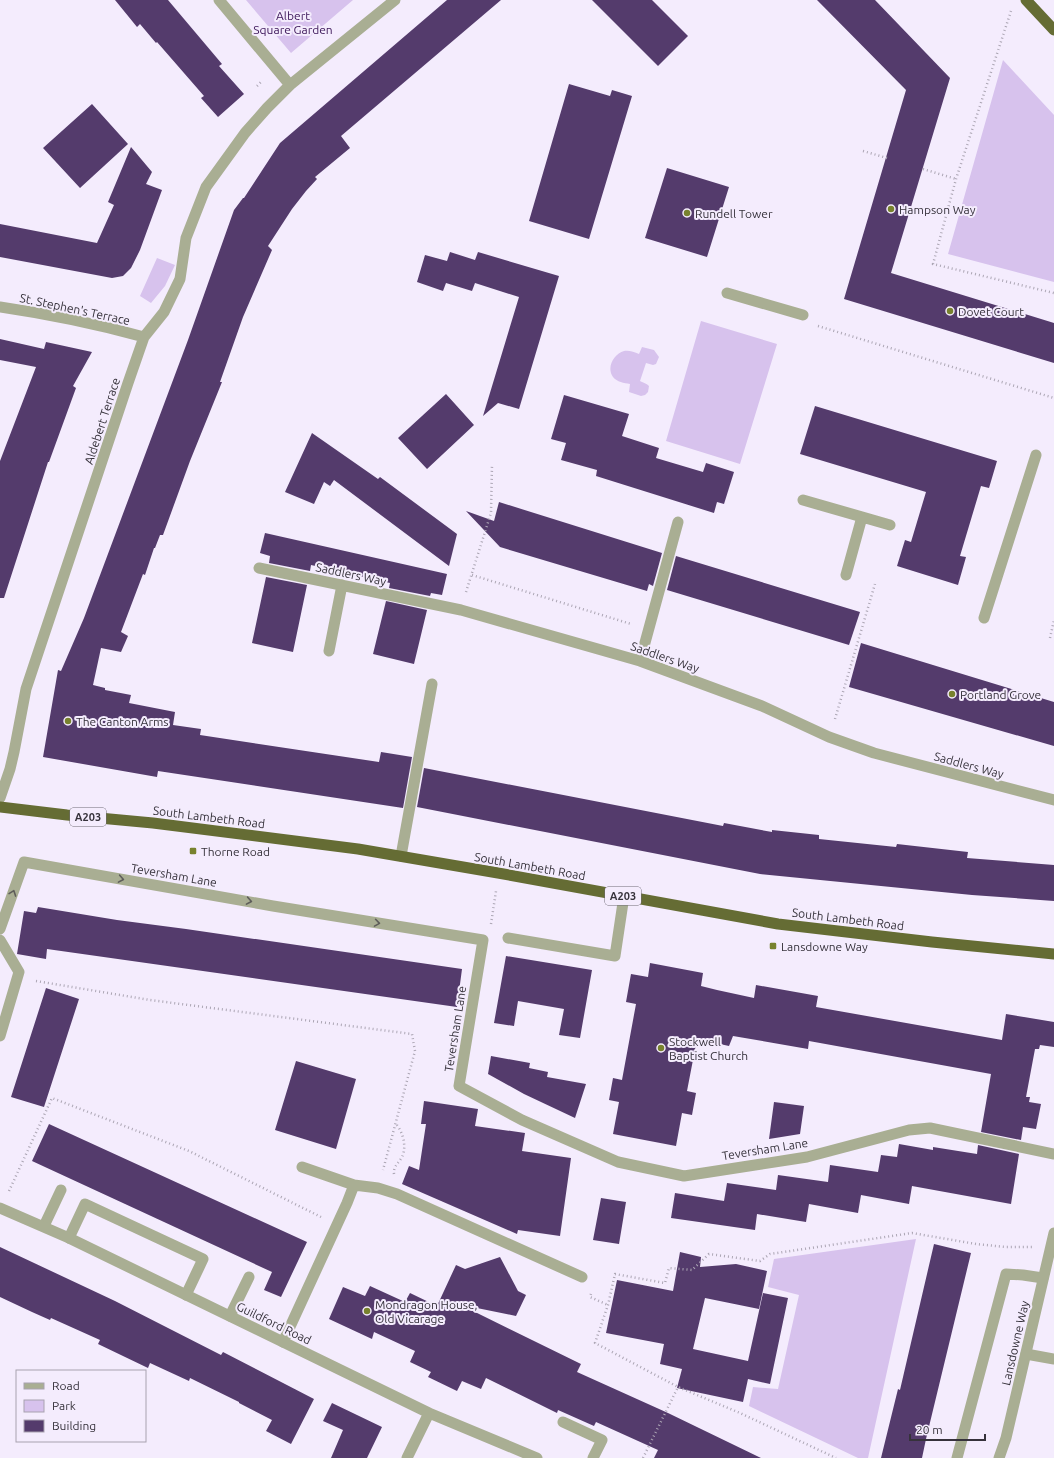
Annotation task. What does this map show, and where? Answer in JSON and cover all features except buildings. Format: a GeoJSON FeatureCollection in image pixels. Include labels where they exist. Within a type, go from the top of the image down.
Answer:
{"type":"FeatureCollection","features":[{"type":"Feature","properties":{"kind":"highway"},"geometry":{"type":"LineString","coordinates":[[1026,0],[1054,30]]}},
{"type":"Feature","properties":{"kind":"highway","name":"South Lambeth Road"},"geometry":{"type":"LineString","coordinates":[[0,807],[153,823],[358,849],[778,924],[932,942],[1054,954]]}},
{"type":"Feature","properties":{"kind":"street"},"geometry":{"type":"LineString","coordinates":[[219,0],[290,85]]}},
{"type":"Feature","properties":{"kind":"street","name":"Aldebert Terrace"},"geometry":{"type":"LineString","coordinates":[[0,798],[11,764],[30,676],[144,337],[164,312],[180,279],[186,238],[206,188],[245,133],[290,85],[395,0]]}},
{"type":"Feature","properties":{"kind":"street"},"geometry":{"type":"LineString","coordinates":[[727,293],[803,315]]}},
{"type":"Feature","properties":{"kind":"street","name":"St. Stephen's Terrace"},"geometry":{"type":"LineString","coordinates":[[0,307],[116,329],[144,337]]}},
{"type":"Feature","properties":{"kind":"street"},"geometry":{"type":"LineString","coordinates":[[984,618],[1036,455]]}},
{"type":"Feature","properties":{"kind":"street"},"geometry":{"type":"LineString","coordinates":[[804,500],[890,525]]}},
{"type":"Feature","properties":{"kind":"street"},"geometry":{"type":"LineString","coordinates":[[846,574],[862,516]]}},
{"type":"Feature","properties":{"kind":"street"},"geometry":{"type":"LineString","coordinates":[[640,661],[678,522]]}},
{"type":"Feature","properties":{"kind":"street","name":"Saddlers Way"},"geometry":{"type":"LineString","coordinates":[[259,568],[461,610],[640,661],[762,706],[829,737],[874,753],[1054,800]]}},
{"type":"Feature","properties":{"kind":"street"},"geometry":{"type":"LineString","coordinates":[[329,651],[342,585]]}},
{"type":"Feature","properties":{"kind":"street"},"geometry":{"type":"LineString","coordinates":[[401,856],[432,684]]}},
{"type":"Feature","properties":{"kind":"street","name":"Teversham Lane"},"geometry":{"type":"LineString","coordinates":[[0,929],[24,862],[273,906],[483,940],[459,1086],[522,1120],[611,1159],[652,1170],[684,1176],[807,1156],[910,1130],[930,1128],[1054,1154]]}},
{"type":"Feature","properties":{"kind":"street"},"geometry":{"type":"LineString","coordinates":[[508,938],[615,956],[624,896]]}},
{"type":"Feature","properties":{"kind":"street"},"geometry":{"type":"LineString","coordinates":[[0,940],[19,972],[0,1036]]}},
{"type":"Feature","properties":{"kind":"street"},"geometry":{"type":"LineString","coordinates":[[302,1167],[354,1185],[378,1188],[397,1194],[582,1277]]}},
{"type":"Feature","properties":{"kind":"street"},"geometry":{"type":"LineString","coordinates":[[283,1342],[348,1202],[354,1185]]}},
{"type":"Feature","properties":{"kind":"street"},"geometry":{"type":"LineString","coordinates":[[44,1226],[61,1190]]}},
{"type":"Feature","properties":{"kind":"street"},"geometry":{"type":"LineString","coordinates":[[69,1238],[85,1204],[203,1259],[186,1295]]}},
{"type":"Feature","properties":{"kind":"street","name":"Guildford Road"},"geometry":{"type":"LineString","coordinates":[[0,1208],[44,1226],[429,1413],[537,1458]]}},
{"type":"Feature","properties":{"kind":"street","name":"Lansdowne Way"},"geometry":{"type":"LineString","coordinates":[[999,1458],[1006,1438],[1054,1233]]}},
{"type":"Feature","properties":{"kind":"street"},"geometry":{"type":"LineString","coordinates":[[957,1458],[1006,1274],[1043,1278]]}},
{"type":"Feature","properties":{"kind":"street"},"geometry":{"type":"LineString","coordinates":[[230,1316],[249,1277]]}},
{"type":"Feature","properties":{"kind":"street"},"geometry":{"type":"LineString","coordinates":[[1026,1354],[1054,1360]]}},
{"type":"Feature","properties":{"kind":"street"},"geometry":{"type":"LineString","coordinates":[[407,1458],[429,1413]]}},
{"type":"Feature","properties":{"kind":"street"},"geometry":{"type":"LineString","coordinates":[[563,1422],[602,1440],[593,1458]]}},
{"type":"Feature","properties":{"kind":"path"},"geometry":{"type":"LineString","coordinates":[[1013,7],[956,179],[933,264],[1054,293]]}},
{"type":"Feature","properties":{"kind":"path"},"geometry":{"type":"LineString","coordinates":[[257,86],[264,79]]}},
{"type":"Feature","properties":{"kind":"path"},"geometry":{"type":"LineString","coordinates":[[863,151],[887,158]]}},
{"type":"Feature","properties":{"kind":"path"},"geometry":{"type":"LineString","coordinates":[[923,169],[956,179]]}},
{"type":"Feature","properties":{"kind":"path"},"geometry":{"type":"LineString","coordinates":[[817,325],[1054,398]]}},
{"type":"Feature","properties":{"kind":"path"},"geometry":{"type":"LineString","coordinates":[[461,610],[491,513],[492,465]]}},
{"type":"Feature","properties":{"kind":"path"},"geometry":{"type":"LineString","coordinates":[[472,575],[649,630]]}},
{"type":"Feature","properties":{"kind":"path"},"geometry":{"type":"LineString","coordinates":[[829,737],[875,584]]}},
{"type":"Feature","properties":{"kind":"path"},"geometry":{"type":"LineString","coordinates":[[1050,638],[1054,620]]}},
{"type":"Feature","properties":{"kind":"path"},"geometry":{"type":"LineString","coordinates":[[17,978],[150,1000],[412,1034],[415,1051],[382,1174]]}},
{"type":"Feature","properties":{"kind":"path"},"geometry":{"type":"LineString","coordinates":[[0,1208],[52,1098],[189,1151],[324,1218]]}},
{"type":"Feature","properties":{"kind":"path"},"geometry":{"type":"LineString","coordinates":[[396,1124],[400,1129],[405,1149],[402,1159],[396,1165],[394,1171],[397,1194]]}},
{"type":"Feature","properties":{"kind":"path"},"geometry":{"type":"LineString","coordinates":[[836,1458],[740,1413],[680,1388],[595,1343],[608,1305],[614,1274],[665,1283],[669,1268],[692,1270],[709,1254],[760,1260],[770,1254],[912,1233],[976,1244],[1006,1247],[1030,1246],[1050,1251]]}},
{"type":"Feature","properties":{"kind":"path"},"geometry":{"type":"LineString","coordinates":[[590,1297],[608,1305]]}},
{"type":"Feature","properties":{"kind":"path"},"geometry":{"type":"LineString","coordinates":[[643,1458],[678,1387],[680,1388]]}},
{"type":"Feature","properties":{"kind":"green space","name":"Albert Square Garden"},"geometry":{"type":"Polygon","coordinates":[[[246,0],[353,0],[291,53],[246,0]]]}},
{"type":"Feature","properties":{"kind":"green space"},"geometry":{"type":"Polygon","coordinates":[[[1003,60],[1054,115],[1054,282],[948,254],[1003,60]]]}},
{"type":"Feature","properties":{"kind":"green space"},"geometry":{"type":"Polygon","coordinates":[[[157,258],[175,265],[165,286],[151,303],[140,296],[157,258]]]}},
{"type":"Feature","properties":{"kind":"green space"},"geometry":{"type":"Polygon","coordinates":[[[701,321],[777,344],[740,464],[666,441],[701,321]]]}},
{"type":"Feature","properties":{"kind":"green space"},"geometry":{"type":"Polygon","coordinates":[[[642,347],[654,350],[659,357],[656,364],[653,365],[646,363],[640,381],[649,386],[648,392],[641,396],[629,392],[630,384],[616,380],[610,369],[612,361],[617,355],[624,351],[639,354],[642,347]]]}},
{"type":"Feature","properties":{"kind":"green space"},"geometry":{"type":"Polygon","coordinates":[[[916,1239],[868,1458],[858,1458],[749,1406],[753,1387],[778,1389],[799,1295],[768,1287],[774,1259],[916,1239]]]}},
{"type":"Feature","properties":{"kind":"place","name":"Hampson Way"},"geometry":{"type":"Point","coordinates":[891,209]}},
{"type":"Feature","properties":{"kind":"place","name":"Rundell Tower"},"geometry":{"type":"Point","coordinates":[687,213]}},
{"type":"Feature","properties":{"kind":"place","name":"Dovet Court"},"geometry":{"type":"Point","coordinates":[950,311]}},
{"type":"Feature","properties":{"kind":"place","name":"Portland Grove"},"geometry":{"type":"Point","coordinates":[952,694]}},
{"type":"Feature","properties":{"kind":"place","name":"The Canton Arms"},"geometry":{"type":"Point","coordinates":[68,721]}},
{"type":"Feature","properties":{"kind":"place","name":"Thorne Road"},"geometry":{"type":"Point","coordinates":[193,851]}},
{"type":"Feature","properties":{"kind":"place","name":"Lansdowne Way"},"geometry":{"type":"Point","coordinates":[773,946]}},
{"type":"Feature","properties":{"kind":"place","name":"Stockwell Baptist Church"},"geometry":{"type":"Point","coordinates":[661,1048]}},
{"type":"Feature","properties":{"kind":"place","name":"Mondragon House, Old Vicarage"},"geometry":{"type":"Point","coordinates":[367,1311]}}]}
